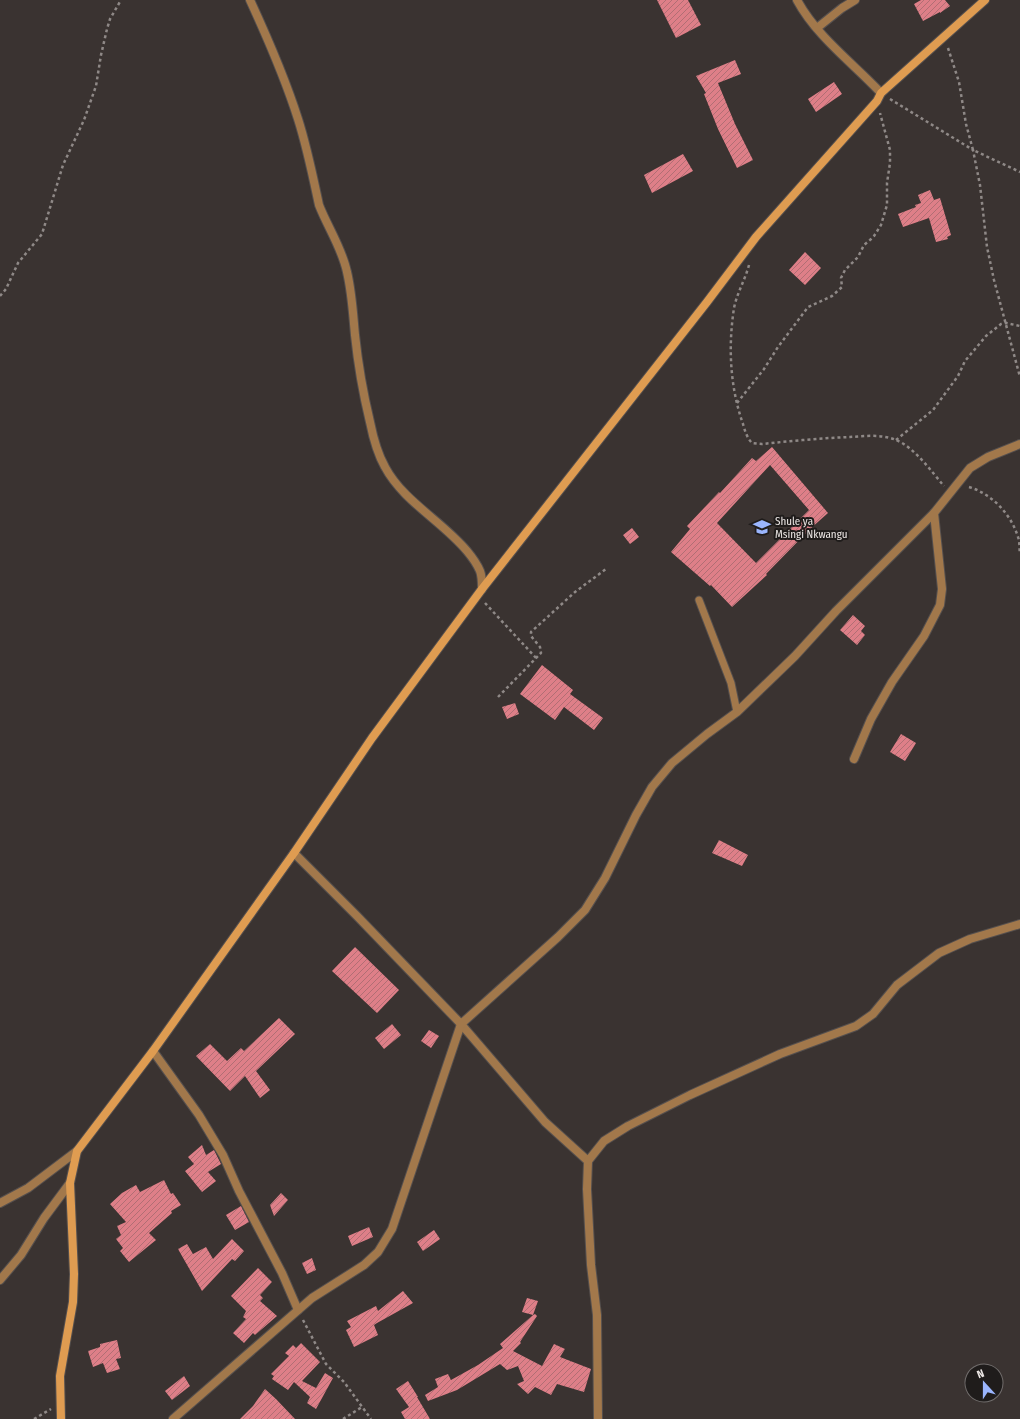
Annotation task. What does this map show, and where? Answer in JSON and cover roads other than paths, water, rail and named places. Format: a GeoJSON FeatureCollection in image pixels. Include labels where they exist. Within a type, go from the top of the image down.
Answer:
{"type":"FeatureCollection","features":[{"type":"Feature","properties":{"kind":"street"},"geometry":{"type":"LineString","coordinates":[[250,0],[270,43],[282,74],[298,121],[319,205],[342,256],[347,272],[354,308],[355,335],[366,408],[377,449],[384,466],[392,479],[405,494],[444,527],[469,554],[481,573],[480,592]]}},
{"type":"Feature","properties":{"kind":"street"},"geometry":{"type":"LineString","coordinates":[[797,0],[817,28],[842,56],[881,93]]}},
{"type":"Feature","properties":{"kind":"street"},"geometry":{"type":"LineString","coordinates":[[817,28],[842,8],[855,0]]}},
{"type":"Feature","properties":{"kind":"street"},"geometry":{"type":"LineString","coordinates":[[0,1203],[28,1188],[76,1151],[153,1051],[294,853],[372,738],[480,592],[756,237],[877,101],[881,93],[985,0]]}},
{"type":"Feature","properties":{"kind":"street"},"geometry":{"type":"LineString","coordinates":[[173,1419],[312,1298],[369,1261],[378,1252],[392,1229],[461,1024],[542,952],[585,910],[605,878],[636,815],[652,787],[672,763],[707,734],[737,712],[795,656],[836,612],[934,513],[970,468],[975,464],[1020,444]]}},
{"type":"Feature","properties":{"kind":"street"},"geometry":{"type":"LineString","coordinates":[[854,759],[871,719],[892,682],[924,636],[940,605],[942,589],[934,513]]}},
{"type":"Feature","properties":{"kind":"street"},"geometry":{"type":"LineString","coordinates":[[294,853],[358,916],[461,1024],[545,1122],[588,1161]]}},
{"type":"Feature","properties":{"kind":"street"},"geometry":{"type":"LineString","coordinates":[[598,1419],[598,1315],[591,1265],[587,1189],[588,1161],[604,1141],[635,1122],[690,1095],[780,1054],[856,1026],[873,1014],[897,985],[939,953],[970,939],[1020,924]]}},
{"type":"Feature","properties":{"kind":"street"},"geometry":{"type":"LineString","coordinates":[[153,1051],[199,1115],[223,1155],[239,1191],[282,1273],[298,1310]]}},
{"type":"Feature","properties":{"kind":"street"},"geometry":{"type":"LineString","coordinates":[[61,1419],[60,1376],[66,1336],[71,1317],[74,1281],[70,1183],[76,1151]]}},
{"type":"Feature","properties":{"kind":"street"},"geometry":{"type":"LineString","coordinates":[[0,1280],[21,1255],[44,1218],[70,1183]]}},
{"type":"Feature","properties":{"kind":"lane"},"geometry":{"type":"LineString","coordinates":[[699,600],[731,683],[737,712]]}},
{"type":"Feature","properties":{"kind":"place","name":"Shule ya Msingi Nkwangu"},"geometry":{"type":"Point","coordinates":[762,527]}}]}
